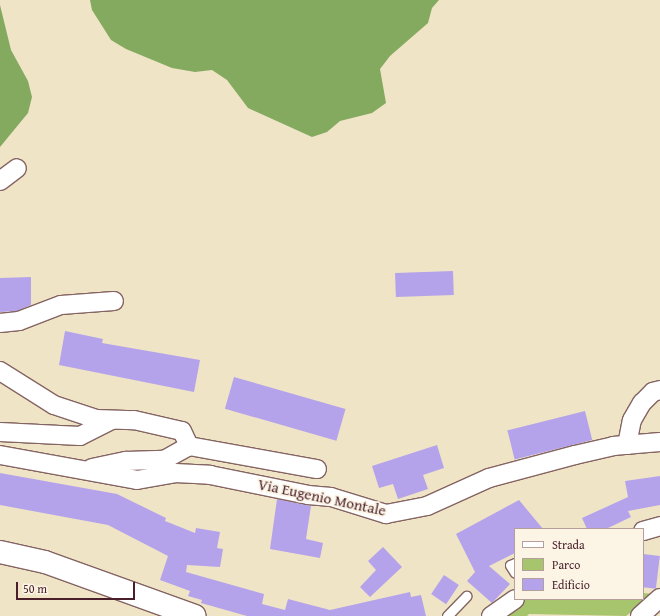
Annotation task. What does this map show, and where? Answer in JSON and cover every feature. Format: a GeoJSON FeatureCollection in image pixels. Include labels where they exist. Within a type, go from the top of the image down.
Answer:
{"type":"FeatureCollection","features":[{"type":"Feature","properties":{"kind":"main road"},"geometry":{"type":"LineString","coordinates":[[0,552],[45,562],[195,616]]}},
{"type":"Feature","properties":{"kind":"street"},"geometry":{"type":"LineString","coordinates":[[0,181],[17,168]]}},
{"type":"Feature","properties":{"kind":"street"},"geometry":{"type":"LineString","coordinates":[[0,323],[18,321],[61,305],[114,301]]}},
{"type":"Feature","properties":{"kind":"street"},"geometry":{"type":"LineString","coordinates":[[0,371],[54,405],[96,419],[140,421],[182,431],[189,446]]}},
{"type":"Feature","properties":{"kind":"street"},"geometry":{"type":"LineString","coordinates":[[627,445],[632,420],[642,403],[653,392],[660,390]]}},
{"type":"Feature","properties":{"kind":"street"},"geometry":{"type":"LineString","coordinates":[[0,432],[80,436],[111,420]]}},
{"type":"Feature","properties":{"kind":"street","name":"Via Eugenio Montale"},"geometry":{"type":"LineString","coordinates":[[0,455],[138,480],[175,473],[210,475],[308,495],[331,497],[386,514],[427,506],[489,478],[613,446],[660,442]]}},
{"type":"Feature","properties":{"kind":"street"},"geometry":{"type":"LineString","coordinates":[[80,470],[126,461],[164,460],[189,446],[317,469]]}},
{"type":"Feature","properties":{"kind":"street"},"geometry":{"type":"LineString","coordinates":[[644,531],[660,526]]}},
{"type":"Feature","properties":{"kind":"street"},"geometry":{"type":"LineString","coordinates":[[640,616],[660,598]]}},
{"type":"Feature","properties":{"kind":"street"},"geometry":{"type":"LineString","coordinates":[[491,616],[514,599]]}},
{"type":"Feature","properties":{"kind":"lane"},"geometry":{"type":"LineString","coordinates":[[514,563],[510,565],[514,571]]}},
{"type":"Feature","properties":{"kind":"lane"},"geometry":{"type":"LineString","coordinates":[[447,616],[466,596]]}},
{"type":"Feature","properties":{"kind":"green space"},"geometry":{"type":"Polygon","coordinates":[[[90,0],[439,0],[432,8],[428,23],[390,56],[380,69],[386,103],[372,113],[340,121],[327,132],[312,137],[248,108],[227,80],[212,70],[195,72],[172,68],[126,49],[111,40],[92,10],[90,0]]]}},
{"type":"Feature","properties":{"kind":"green space"},"geometry":{"type":"Polygon","coordinates":[[[0,5],[11,50],[28,81],[32,97],[28,113],[0,147],[0,5]]]}},
{"type":"Feature","properties":{"kind":"green space"},"geometry":{"type":"Polygon","coordinates":[[[644,593],[654,594],[626,616],[529,614],[527,616],[504,616],[525,600],[644,600],[644,593]]]}},
{"type":"Feature","properties":{"kind":"building"},"geometry":{"type":"Polygon","coordinates":[[[453,271],[454,295],[396,297],[395,273],[453,271]]]}},
{"type":"Feature","properties":{"kind":"building"},"geometry":{"type":"Polygon","coordinates":[[[31,277],[31,305],[17,311],[0,312],[0,278],[31,277]]]}},
{"type":"Feature","properties":{"kind":"building"},"geometry":{"type":"Polygon","coordinates":[[[65,331],[103,339],[102,343],[200,360],[194,392],[59,365],[65,331]]]}},
{"type":"Feature","properties":{"kind":"building"},"geometry":{"type":"Polygon","coordinates":[[[234,377],[346,409],[336,441],[225,409],[234,377]]]}},
{"type":"Feature","properties":{"kind":"building"},"geometry":{"type":"Polygon","coordinates":[[[585,411],[592,440],[515,459],[507,430],[585,411]]]}},
{"type":"Feature","properties":{"kind":"building"},"geometry":{"type":"Polygon","coordinates":[[[437,445],[444,468],[423,475],[428,489],[398,499],[393,484],[379,488],[372,466],[437,445]]]}},
{"type":"Feature","properties":{"kind":"building"},"geometry":{"type":"Polygon","coordinates":[[[0,473],[117,494],[166,518],[165,521],[195,533],[196,528],[220,532],[217,548],[223,549],[220,567],[187,565],[186,572],[264,594],[262,604],[285,610],[288,599],[330,610],[410,592],[411,597],[421,595],[426,616],[247,616],[201,603],[202,600],[188,596],[190,591],[160,580],[168,556],[108,525],[0,505],[0,473]]]}},
{"type":"Feature","properties":{"kind":"building"},"geometry":{"type":"Polygon","coordinates":[[[660,476],[660,505],[628,511],[631,517],[608,528],[587,528],[582,518],[628,497],[625,481],[660,476]]]}},
{"type":"Feature","properties":{"kind":"building"},"geometry":{"type":"Polygon","coordinates":[[[277,499],[311,506],[306,539],[323,543],[320,558],[270,549],[277,499]]]}},
{"type":"Feature","properties":{"kind":"building"},"geometry":{"type":"Polygon","coordinates":[[[519,500],[542,528],[514,528],[514,554],[489,566],[510,584],[492,603],[467,581],[475,572],[456,534],[519,500]]]}},
{"type":"Feature","properties":{"kind":"building"},"geometry":{"type":"Polygon","coordinates":[[[383,547],[402,567],[370,597],[360,587],[376,570],[368,561],[383,547]]]}},
{"type":"Feature","properties":{"kind":"building"},"geometry":{"type":"Polygon","coordinates":[[[644,554],[660,556],[656,589],[644,587],[644,554]]]}},
{"type":"Feature","properties":{"kind":"building"},"geometry":{"type":"Polygon","coordinates":[[[444,575],[459,585],[446,604],[431,594],[444,575]]]}}]}
